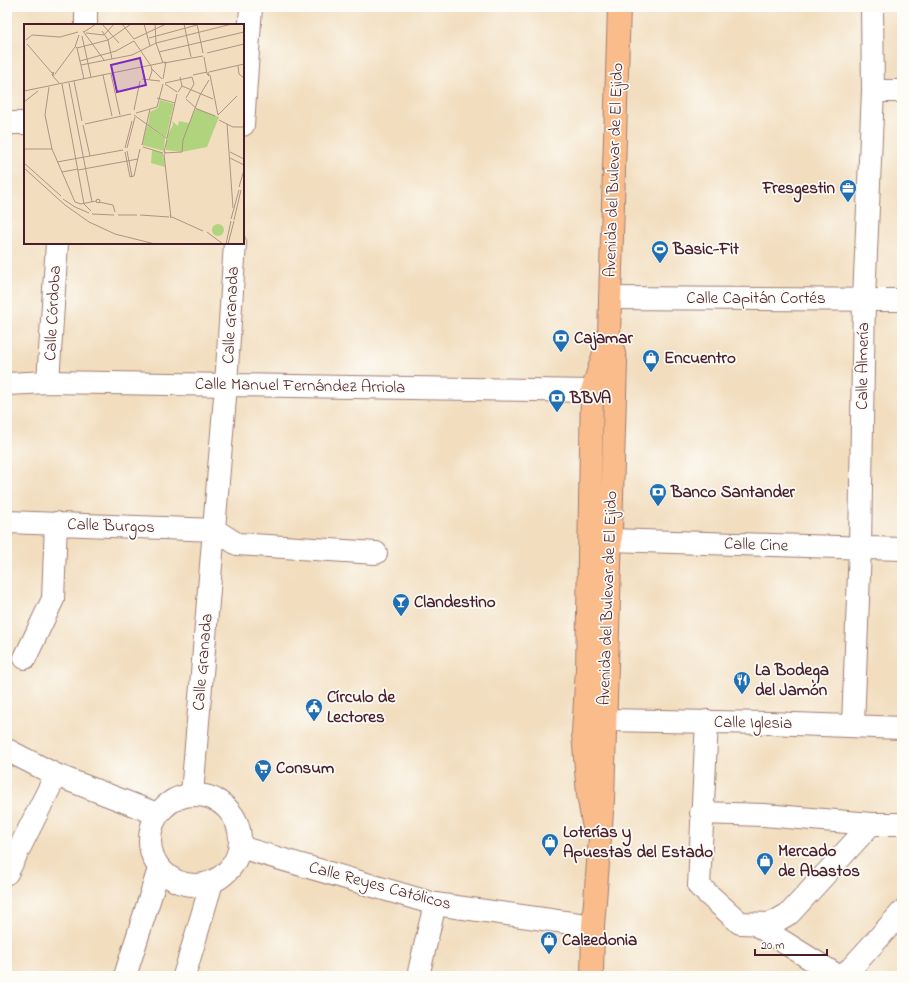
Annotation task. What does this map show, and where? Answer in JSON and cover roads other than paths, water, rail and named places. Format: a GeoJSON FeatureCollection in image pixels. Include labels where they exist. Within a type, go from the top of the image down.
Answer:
{"type":"FeatureCollection","features":[{"type":"Feature","properties":{"kind":"main road","name":"Avenida del Bulevar de El Ejido"},"geometry":{"type":"LineString","coordinates":[[592,976],[593,926],[603,800],[611,477],[616,362],[610,334],[610,298],[619,7]]}},
{"type":"Feature","properties":{"kind":"main road","name":"Avenida del Bulevar de El Ejido"},"geometry":{"type":"LineString","coordinates":[[599,852],[588,794],[583,733],[587,644],[592,391],[610,334]]}},
{"type":"Feature","properties":{"kind":"main road","name":"Avenida del Bulevar de El Ejido"},"geometry":{"type":"LineString","coordinates":[[592,391],[601,415],[602,473],[611,477]]}},
{"type":"Feature","properties":{"kind":"main road","name":"Avenida del Bulevar de El Ejido"},"geometry":{"type":"LineString","coordinates":[[587,644],[605,720]]}},
{"type":"Feature","properties":{"kind":"street"},"geometry":{"type":"LineString","coordinates":[[86,7],[86,24]]}},
{"type":"Feature","properties":{"kind":"street"},"geometry":{"type":"LineString","coordinates":[[244,108],[251,7]]}},
{"type":"Feature","properties":{"kind":"street","name":"Calle Almería"},"geometry":{"type":"LineString","coordinates":[[853,725],[860,548],[864,299],[873,91],[872,7]]}},
{"type":"Feature","properties":{"kind":"street"},"geometry":{"type":"LineString","coordinates":[[873,91],[902,91]]}},
{"type":"Feature","properties":{"kind":"street"},"geometry":{"type":"LineString","coordinates":[[7,123],[24,123]]}},
{"type":"Feature","properties":{"kind":"street","name":"Calle Córdoba"},"geometry":{"type":"LineString","coordinates":[[48,382],[57,244]]}},
{"type":"Feature","properties":{"kind":"street","name":"Calle Granada"},"geometry":{"type":"LineString","coordinates":[[192,794],[215,530],[235,244]]}},
{"type":"Feature","properties":{"kind":"street","name":"Calle Capitán Cortés"},"geometry":{"type":"LineString","coordinates":[[610,298],[902,300]]}},
{"type":"Feature","properties":{"kind":"street","name":"Calle Manuel Fernández Arriola"},"geometry":{"type":"LineString","coordinates":[[7,384],[48,382],[592,391]]}},
{"type":"Feature","properties":{"kind":"street","name":"Calle Burgos"},"geometry":{"type":"LineString","coordinates":[[7,522],[215,530]]}},
{"type":"Feature","properties":{"kind":"street"},"geometry":{"type":"LineString","coordinates":[[25,658],[53,599],[56,523]]}},
{"type":"Feature","properties":{"kind":"street"},"geometry":{"type":"LineString","coordinates":[[215,530],[237,544],[376,553]]}},
{"type":"Feature","properties":{"kind":"street","name":"Calle Cine"},"geometry":{"type":"LineString","coordinates":[[610,540],[902,549]]}},
{"type":"Feature","properties":{"kind":"street","name":"Calle Iglesia"},"geometry":{"type":"LineString","coordinates":[[605,720],[707,721],[853,725],[902,728]]}},
{"type":"Feature","properties":{"kind":"street"},"geometry":{"type":"LineString","coordinates":[[707,721],[701,813],[699,886],[740,923],[771,924],[790,913],[871,824]]}},
{"type":"Feature","properties":{"kind":"street"},"geometry":{"type":"LineString","coordinates":[[7,750],[56,775],[157,814]]}},
{"type":"Feature","properties":{"kind":"street"},"geometry":{"type":"LineString","coordinates":[[7,874],[56,775]]}},
{"type":"Feature","properties":{"kind":"street"},"geometry":{"type":"LineString","coordinates":[[192,794],[205,795],[218,800],[228,809],[236,821],[240,834],[240,847],[235,862],[225,874],[212,882],[198,886],[184,884],[170,879],[159,869],[152,856],[149,842],[151,827],[157,814],[166,804],[178,797],[192,794]]}},
{"type":"Feature","properties":{"kind":"street"},"geometry":{"type":"LineString","coordinates":[[701,813],[764,815],[871,824],[902,824]]}},
{"type":"Feature","properties":{"kind":"street","name":"Calle Reyes Católicos"},"geometry":{"type":"LineString","coordinates":[[240,847],[435,904],[593,926]]}},
{"type":"Feature","properties":{"kind":"street"},"geometry":{"type":"LineString","coordinates":[[125,976],[159,869]]}},
{"type":"Feature","properties":{"kind":"street"},"geometry":{"type":"LineString","coordinates":[[184,976],[212,882]]}},
{"type":"Feature","properties":{"kind":"street"},"geometry":{"type":"LineString","coordinates":[[418,976],[435,904]]}},
{"type":"Feature","properties":{"kind":"street"},"geometry":{"type":"LineString","coordinates":[[844,976],[902,912]]}},
{"type":"Feature","properties":{"kind":"street"},"geometry":{"type":"LineString","coordinates":[[755,924],[838,976]]}},
{"type":"Feature","properties":{"kind":"place","name":"Fresgestin"},"geometry":{"type":"Point","coordinates":[848,203]}},
{"type":"Feature","properties":{"kind":"place","name":"Basic-Fit"},"geometry":{"type":"Point","coordinates":[660,264]}},
{"type":"Feature","properties":{"kind":"place","name":"Cajamar"},"geometry":{"type":"Point","coordinates":[561,353]}},
{"type":"Feature","properties":{"kind":"place","name":"Encuentro"},"geometry":{"type":"Point","coordinates":[651,373]}},
{"type":"Feature","properties":{"kind":"place","name":"BBVA"},"geometry":{"type":"Point","coordinates":[557,413]}},
{"type":"Feature","properties":{"kind":"place","name":"Banco Santander"},"geometry":{"type":"Point","coordinates":[658,507]}},
{"type":"Feature","properties":{"kind":"place","name":"Clandestino"},"geometry":{"type":"Point","coordinates":[401,617]}},
{"type":"Feature","properties":{"kind":"place","name":"La Bodega del Jamón"},"geometry":{"type":"Point","coordinates":[742,695]}},
{"type":"Feature","properties":{"kind":"place","name":"Círculo de Lectores"},"geometry":{"type":"Point","coordinates":[314,722]}},
{"type":"Feature","properties":{"kind":"place","name":"Consum"},"geometry":{"type":"Point","coordinates":[263,783]}},
{"type":"Feature","properties":{"kind":"place","name":"Loterías y Apuestas del Estado"},"geometry":{"type":"Point","coordinates":[550,857]}},
{"type":"Feature","properties":{"kind":"place","name":"Mercado de Abastos"},"geometry":{"type":"Point","coordinates":[765,876]}},
{"type":"Feature","properties":{"kind":"place","name":"Calzedonia"},"geometry":{"type":"Point","coordinates":[549,955]}}]}
